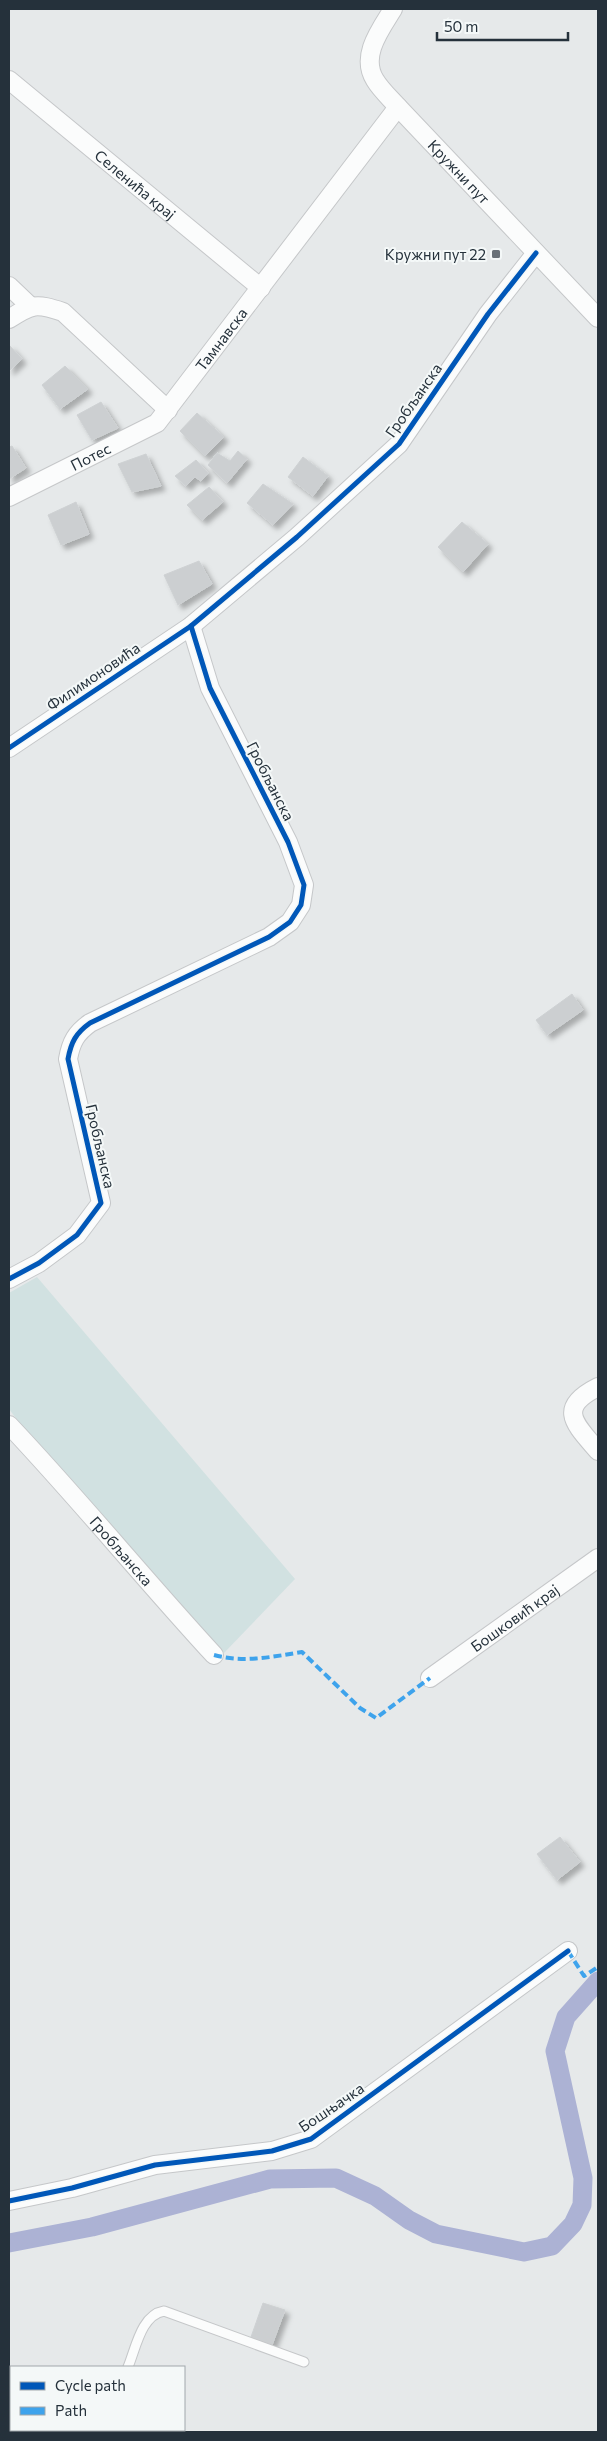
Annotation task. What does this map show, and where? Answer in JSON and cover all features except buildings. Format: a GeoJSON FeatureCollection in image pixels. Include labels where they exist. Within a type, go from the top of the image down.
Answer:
{"type":"FeatureCollection","features":[{"type":"Feature","properties":{"kind":"street","name":"Кружни пут"},"geometry":{"type":"LineString","coordinates":[[393,9],[372,47],[370,69],[375,80],[398,107],[598,318]]}},
{"type":"Feature","properties":{"kind":"street","name":"Селенића крај"},"geometry":{"type":"LineString","coordinates":[[9,80],[261,288]]}},
{"type":"Feature","properties":{"kind":"street","name":"Тамнавска"},"geometry":{"type":"LineString","coordinates":[[168,410],[398,107]]}},
{"type":"Feature","properties":{"kind":"street","name":"Гробљанска"},"geometry":{"type":"LineString","coordinates":[[9,1279],[39,1263],[77,1235],[101,1203],[68,1059],[71,1044],[78,1032],[90,1023],[269,938],[290,922],[302,905],[304,885],[288,842],[210,688],[192,626],[297,537],[399,444],[488,314],[536,253]]}},
{"type":"Feature","properties":{"kind":"street"},"geometry":{"type":"LineString","coordinates":[[9,286],[30,306]]}},
{"type":"Feature","properties":{"kind":"street"},"geometry":{"type":"LineString","coordinates":[[9,319],[30,306],[47,306],[63,312],[168,410]]}},
{"type":"Feature","properties":{"kind":"street","name":"Потес"},"geometry":{"type":"LineString","coordinates":[[9,497],[142,432],[157,423],[168,410]]}},
{"type":"Feature","properties":{"kind":"street","name":"Филимоновића"},"geometry":{"type":"LineString","coordinates":[[9,748],[192,626]]}},
{"type":"Feature","properties":{"kind":"street"},"geometry":{"type":"LineString","coordinates":[[598,1386],[577,1399],[573,1410],[578,1427],[598,1452]]}},
{"type":"Feature","properties":{"kind":"street","name":"Гробљанска"},"geometry":{"type":"LineString","coordinates":[[9,1425],[66,1485],[139,1573],[214,1655]]}},
{"type":"Feature","properties":{"kind":"street","name":"Бошковић крај"},"geometry":{"type":"LineString","coordinates":[[430,1678],[598,1558]]}},
{"type":"Feature","properties":{"kind":"street","name":"Бошњачка"},"geometry":{"type":"LineString","coordinates":[[9,2202],[155,2166],[272,2151],[311,2138],[568,1951]]}},
{"type":"Feature","properties":{"kind":"lane"},"geometry":{"type":"LineString","coordinates":[[128,2366],[146,2322],[152,2315],[164,2311],[304,2362]]}},
{"type":"Feature","properties":{"kind":"shaded area"},"geometry":{"type":"Polygon","coordinates":[[[37,1277],[295,1579],[224,1653],[66,1485],[9,1409],[9,1293],[37,1277]]]}},
{"type":"Feature","properties":{"kind":"waterway"},"geometry":{"type":"LineString","coordinates":[[9,2243],[92,2227],[270,2179],[336,2178],[375,2196],[409,2220],[436,2234],[524,2252],[552,2246],[573,2224],[582,2205],[583,2178],[555,2051],[566,2017],[598,1981]]}},
{"type":"Feature","properties":{"kind":"marked path"},"geometry":{"type":"LineString","coordinates":[[214,1655],[247,1659],[302,1652],[360,1708],[376,1718],[430,1678]]}},
{"type":"Feature","properties":{"kind":"marked path"},"geometry":{"type":"LineString","coordinates":[[568,1951],[584,1976],[598,1967]]}},
{"type":"Feature","properties":{"kind":"cycle path"},"geometry":{"type":"LineString","coordinates":[[9,748],[191,626],[297,537],[399,444],[488,314],[536,253]]}},
{"type":"Feature","properties":{"kind":"cycle path"},"geometry":{"type":"LineString","coordinates":[[9,1279],[39,1263],[77,1235],[101,1203],[68,1059],[73,1043],[81,1030],[90,1023],[269,937],[290,922],[301,905],[304,885],[288,842],[210,688],[191,626]]}},
{"type":"Feature","properties":{"kind":"cycle path"},"geometry":{"type":"LineString","coordinates":[[9,2201],[72,2188],[155,2165],[272,2151],[311,2139],[568,1951]]}},
{"type":"Feature","properties":{"kind":"place","name":"Кружни пут 22"},"geometry":{"type":"Point","coordinates":[496,254]}}]}
